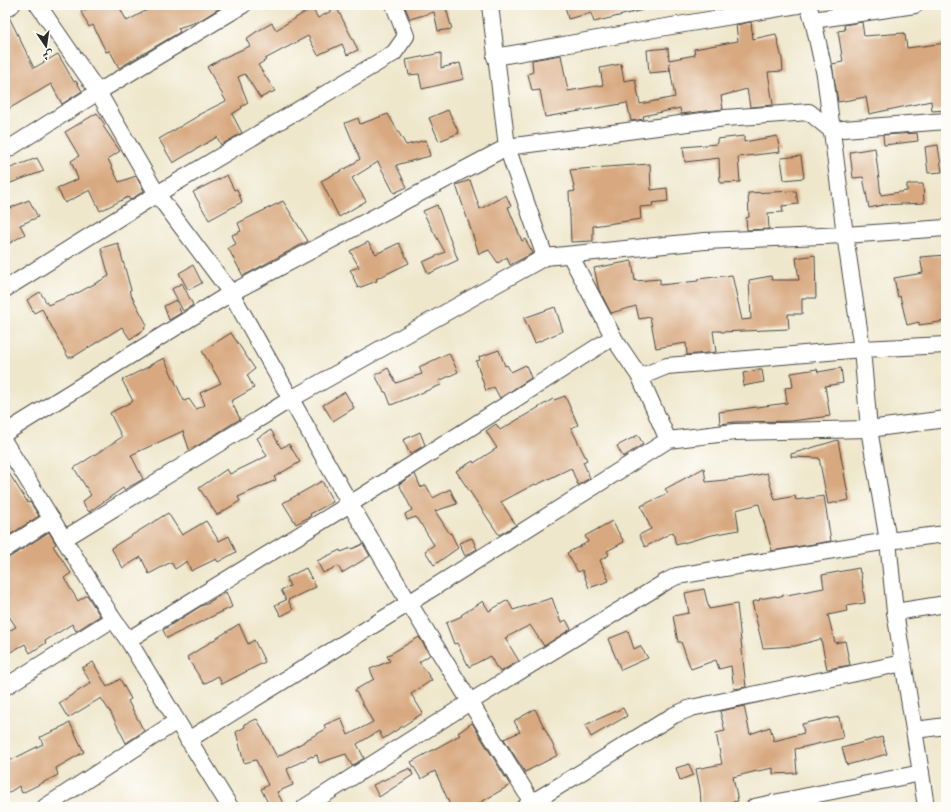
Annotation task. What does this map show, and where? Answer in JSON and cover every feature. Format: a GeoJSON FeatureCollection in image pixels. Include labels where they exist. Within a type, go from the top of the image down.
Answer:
{"type":"FeatureCollection","features":[{"type":"Feature","properties":{"kind":"street"},"geometry":{"type":"LineString","coordinates":[[5,9],[12,5]]}},
{"type":"Feature","properties":{"kind":"street"},"geometry":{"type":"LineString","coordinates":[[38,5],[98,92],[157,194],[230,293],[350,504],[531,806],[682,711],[903,663]]}},
{"type":"Feature","properties":{"kind":"street"},"geometry":{"type":"LineString","coordinates":[[5,151],[98,92],[242,5]]}},
{"type":"Feature","properties":{"kind":"street"},"geometry":{"type":"LineString","coordinates":[[5,289],[157,194],[394,53],[406,36],[394,5]]}},
{"type":"Feature","properties":{"kind":"street"},"geometry":{"type":"LineString","coordinates":[[490,5],[506,147],[545,257]]}},
{"type":"Feature","properties":{"kind":"street"},"geometry":{"type":"LineString","coordinates":[[495,56],[654,28],[798,5]]}},
{"type":"Feature","properties":{"kind":"street"},"geometry":{"type":"LineString","coordinates":[[915,5],[811,12],[824,74],[845,235],[862,349],[869,429],[888,541],[895,612],[915,730],[926,807]]}},
{"type":"Feature","properties":{"kind":"street"},"geometry":{"type":"LineString","coordinates":[[5,433],[230,293],[506,147],[725,118],[809,112],[831,130],[946,121]]}},
{"type":"Feature","properties":{"kind":"street"},"geometry":{"type":"LineString","coordinates":[[64,539],[291,399],[545,257],[705,241],[845,235],[946,228]]}},
{"type":"Feature","properties":{"kind":"street"},"geometry":{"type":"LineString","coordinates":[[570,255],[613,337],[640,377],[668,440]]}},
{"type":"Feature","properties":{"kind":"street"},"geometry":{"type":"LineString","coordinates":[[128,640],[350,504],[613,337]]}},
{"type":"Feature","properties":{"kind":"street"},"geometry":{"type":"LineString","coordinates":[[640,377],[667,366],[862,349],[946,345]]}},
{"type":"Feature","properties":{"kind":"street"},"geometry":{"type":"LineString","coordinates":[[188,740],[668,440],[735,432],[869,429],[946,418]]}},
{"type":"Feature","properties":{"kind":"street"},"geometry":{"type":"LineString","coordinates":[[5,443],[230,807]]}},
{"type":"Feature","properties":{"kind":"street"},"geometry":{"type":"LineString","coordinates":[[5,549],[52,519]]}},
{"type":"Feature","properties":{"kind":"street"},"geometry":{"type":"LineString","coordinates":[[305,807],[470,702],[677,576],[888,541],[946,534]]}},
{"type":"Feature","properties":{"kind":"street"},"geometry":{"type":"LineString","coordinates":[[895,612],[946,604]]}},
{"type":"Feature","properties":{"kind":"street"},"geometry":{"type":"LineString","coordinates":[[5,687],[113,619]]}},
{"type":"Feature","properties":{"kind":"street"},"geometry":{"type":"LineString","coordinates":[[45,807],[177,722]]}},
{"type":"Feature","properties":{"kind":"street"},"geometry":{"type":"LineString","coordinates":[[915,730],[946,726]]}},
{"type":"Feature","properties":{"kind":"street"},"geometry":{"type":"LineString","coordinates":[[754,807],[921,773]]}},
{"type":"Feature","properties":{"kind":"building"},"geometry":{"type":"Polygon","coordinates":[[[94,5],[118,5],[127,21],[156,5],[225,5],[199,21],[178,28],[180,32],[119,68],[110,51],[106,52],[93,25],[89,27],[81,12],[94,5]]]}},
{"type":"Feature","properties":{"kind":"building"},"geometry":{"type":"Polygon","coordinates":[[[404,5],[445,5],[452,29],[438,31],[434,12],[410,19],[404,5]]]}},
{"type":"Feature","properties":{"kind":"building"},"geometry":{"type":"Polygon","coordinates":[[[565,5],[642,5],[643,10],[594,22],[591,13],[568,19],[565,5]]]}},
{"type":"Feature","properties":{"kind":"building"},"geometry":{"type":"Polygon","coordinates":[[[312,8],[318,18],[337,8],[358,50],[347,55],[342,44],[318,55],[308,36],[265,59],[266,60],[258,65],[275,91],[260,98],[245,74],[238,77],[248,103],[232,114],[242,133],[221,145],[217,137],[173,163],[159,139],[198,115],[226,101],[207,67],[250,46],[246,39],[272,23],[276,30],[312,8]]]}},
{"type":"Feature","properties":{"kind":"building"},"geometry":{"type":"Polygon","coordinates":[[[9,17],[34,68],[58,54],[74,82],[76,81],[82,91],[62,104],[51,84],[5,111],[5,18],[9,17]]]}},
{"type":"Feature","properties":{"kind":"building"},"geometry":{"type":"Polygon","coordinates":[[[751,22],[753,39],[776,34],[782,59],[783,71],[768,72],[773,105],[750,107],[747,89],[721,96],[723,109],[681,114],[680,108],[643,116],[644,119],[631,121],[627,103],[545,117],[540,90],[532,91],[528,74],[533,72],[532,60],[561,55],[568,91],[603,85],[600,68],[621,64],[624,81],[635,79],[640,104],[675,97],[669,63],[670,71],[649,73],[647,50],[668,48],[669,60],[695,55],[694,49],[738,41],[736,25],[751,22]]]}},
{"type":"Feature","properties":{"kind":"building"},"geometry":{"type":"Polygon","coordinates":[[[862,22],[864,36],[904,33],[907,48],[946,43],[946,110],[932,111],[931,101],[869,114],[866,97],[838,102],[832,64],[843,62],[838,31],[845,30],[844,25],[862,22]]]}},
{"type":"Feature","properties":{"kind":"building"},"geometry":{"type":"Polygon","coordinates":[[[441,53],[441,68],[460,63],[464,79],[422,89],[419,74],[409,75],[406,60],[441,53]]]}},
{"type":"Feature","properties":{"kind":"building"},"geometry":{"type":"Polygon","coordinates":[[[448,110],[459,133],[439,141],[429,118],[448,110]]]}},
{"type":"Feature","properties":{"kind":"building"},"geometry":{"type":"Polygon","coordinates":[[[97,113],[105,125],[103,126],[120,151],[108,159],[119,182],[136,176],[144,191],[130,200],[128,197],[100,211],[90,190],[65,203],[57,188],[78,179],[71,161],[79,156],[65,132],[97,113]]]}},
{"type":"Feature","properties":{"kind":"building"},"geometry":{"type":"Polygon","coordinates":[[[388,114],[406,145],[426,140],[430,156],[396,165],[407,187],[394,193],[378,162],[352,178],[366,201],[339,217],[321,181],[354,164],[360,159],[345,123],[358,118],[360,124],[388,114]]]}},
{"type":"Feature","properties":{"kind":"building"},"geometry":{"type":"Polygon","coordinates":[[[917,133],[918,141],[884,145],[883,135],[917,133]]]}},
{"type":"Feature","properties":{"kind":"building"},"geometry":{"type":"Polygon","coordinates":[[[744,136],[744,142],[777,136],[780,152],[738,157],[740,182],[720,183],[719,158],[685,162],[683,147],[717,144],[717,139],[744,136]]]}},
{"type":"Feature","properties":{"kind":"building"},"geometry":{"type":"Polygon","coordinates":[[[938,145],[942,172],[928,173],[925,147],[938,145]]]}},
{"type":"Feature","properties":{"kind":"building"},"geometry":{"type":"Polygon","coordinates":[[[875,148],[881,195],[907,191],[907,184],[923,184],[924,203],[882,205],[869,208],[863,177],[853,178],[850,152],[875,148]]]}},
{"type":"Feature","properties":{"kind":"building"},"geometry":{"type":"Polygon","coordinates":[[[801,156],[804,178],[784,180],[781,158],[801,156]]]}},
{"type":"Feature","properties":{"kind":"building"},"geometry":{"type":"Polygon","coordinates":[[[37,158],[44,171],[5,185],[5,170],[37,158]]]}},
{"type":"Feature","properties":{"kind":"building"},"geometry":{"type":"Polygon","coordinates":[[[650,164],[651,190],[667,188],[668,201],[652,203],[653,206],[640,207],[641,219],[593,226],[593,241],[571,242],[569,192],[575,191],[570,170],[650,164]]]}},
{"type":"Feature","properties":{"kind":"building"},"geometry":{"type":"Polygon","coordinates":[[[227,175],[234,190],[237,189],[242,202],[209,220],[193,192],[227,175]]]}},
{"type":"Feature","properties":{"kind":"building"},"geometry":{"type":"Polygon","coordinates":[[[470,180],[480,209],[506,195],[511,206],[508,207],[522,241],[525,239],[533,253],[510,265],[507,257],[498,263],[489,250],[479,254],[456,185],[470,180]]]}},
{"type":"Feature","properties":{"kind":"building"},"geometry":{"type":"Polygon","coordinates":[[[796,191],[798,204],[782,206],[783,212],[768,213],[769,229],[747,230],[746,218],[749,217],[748,193],[796,191]]]}},
{"type":"Feature","properties":{"kind":"building"},"geometry":{"type":"Polygon","coordinates":[[[29,200],[38,217],[20,225],[25,234],[5,246],[5,231],[9,229],[5,220],[5,201],[10,208],[29,200]]]}},
{"type":"Feature","properties":{"kind":"building"},"geometry":{"type":"Polygon","coordinates":[[[283,201],[308,241],[243,276],[228,248],[236,244],[232,235],[241,231],[238,223],[283,201]]]}},
{"type":"Feature","properties":{"kind":"building"},"geometry":{"type":"Polygon","coordinates":[[[437,205],[458,260],[428,274],[423,262],[445,252],[423,211],[437,205]]]}},
{"type":"Feature","properties":{"kind":"building"},"geometry":{"type":"Polygon","coordinates":[[[368,242],[376,254],[399,243],[409,263],[376,279],[377,281],[358,288],[353,277],[354,276],[350,270],[359,267],[350,251],[368,242]]]}},
{"type":"Feature","properties":{"kind":"building"},"geometry":{"type":"Polygon","coordinates":[[[118,243],[131,290],[129,291],[147,325],[144,327],[145,329],[130,339],[122,327],[73,357],[68,357],[42,309],[34,313],[27,300],[40,292],[48,305],[72,296],[109,276],[101,248],[118,243]]]}},
{"type":"Feature","properties":{"kind":"building"},"geometry":{"type":"Polygon","coordinates":[[[815,255],[816,298],[802,298],[802,314],[788,314],[789,329],[721,332],[713,331],[716,352],[687,355],[686,343],[656,348],[650,317],[639,319],[636,306],[611,313],[599,290],[594,268],[632,261],[635,281],[660,279],[660,285],[698,281],[698,279],[732,275],[742,320],[751,319],[749,280],[771,276],[772,280],[799,280],[796,258],[815,255]]]}},
{"type":"Feature","properties":{"kind":"building"},"geometry":{"type":"Polygon","coordinates":[[[946,255],[946,321],[919,325],[919,322],[907,325],[900,296],[898,297],[894,278],[923,273],[920,257],[946,255]]]}},
{"type":"Feature","properties":{"kind":"building"},"geometry":{"type":"Polygon","coordinates":[[[193,265],[202,283],[188,290],[179,273],[193,265]]]}},
{"type":"Feature","properties":{"kind":"building"},"geometry":{"type":"Polygon","coordinates":[[[182,283],[193,305],[183,311],[172,289],[182,283]]]}},
{"type":"Feature","properties":{"kind":"building"},"geometry":{"type":"Polygon","coordinates":[[[176,300],[181,313],[169,320],[164,306],[176,300]]]}},
{"type":"Feature","properties":{"kind":"building"},"geometry":{"type":"Polygon","coordinates":[[[555,307],[563,331],[535,343],[524,318],[555,307]]]}},
{"type":"Feature","properties":{"kind":"building"},"geometry":{"type":"Polygon","coordinates":[[[231,333],[255,369],[247,375],[254,388],[231,401],[240,419],[197,446],[189,449],[183,431],[131,455],[143,479],[124,490],[123,488],[89,512],[82,502],[91,495],[74,468],[122,437],[110,413],[133,401],[122,380],[164,358],[184,401],[189,399],[196,409],[205,405],[200,393],[221,383],[202,351],[231,333]]]}},
{"type":"Feature","properties":{"kind":"building"},"geometry":{"type":"Polygon","coordinates":[[[499,350],[505,366],[507,365],[511,372],[526,365],[531,378],[500,398],[494,387],[486,391],[476,361],[480,360],[479,357],[499,350]]]}},
{"type":"Feature","properties":{"kind":"building"},"geometry":{"type":"Polygon","coordinates":[[[449,353],[458,372],[439,381],[441,385],[391,405],[386,392],[384,392],[375,375],[388,368],[396,383],[422,374],[419,367],[449,353]]]}},
{"type":"Feature","properties":{"kind":"building"},"geometry":{"type":"Polygon","coordinates":[[[841,368],[843,383],[825,386],[830,416],[791,421],[735,422],[720,424],[719,412],[787,403],[785,388],[793,387],[791,373],[817,369],[818,372],[841,368]]]}},
{"type":"Feature","properties":{"kind":"building"},"geometry":{"type":"Polygon","coordinates":[[[762,370],[764,382],[743,386],[743,373],[762,370]]]}},
{"type":"Feature","properties":{"kind":"building"},"geometry":{"type":"Polygon","coordinates":[[[345,392],[354,408],[333,421],[323,405],[345,392]]]}},
{"type":"Feature","properties":{"kind":"building"},"geometry":{"type":"Polygon","coordinates":[[[565,396],[578,425],[571,428],[587,460],[583,462],[590,478],[578,485],[571,468],[536,485],[535,484],[501,502],[516,525],[499,535],[456,471],[473,461],[474,463],[497,448],[486,431],[496,424],[500,430],[553,399],[554,400],[565,396]]]}},
{"type":"Feature","properties":{"kind":"building"},"geometry":{"type":"Polygon","coordinates":[[[271,430],[281,448],[289,444],[300,462],[274,477],[276,480],[238,497],[240,501],[217,515],[199,488],[227,469],[230,474],[267,456],[257,438],[271,430]]]}},
{"type":"Feature","properties":{"kind":"building"},"geometry":{"type":"Polygon","coordinates":[[[420,432],[425,445],[410,454],[403,440],[420,432]]]}},
{"type":"Feature","properties":{"kind":"building"},"geometry":{"type":"Polygon","coordinates":[[[638,435],[643,444],[623,457],[617,446],[638,435]]]}},
{"type":"Feature","properties":{"kind":"building"},"geometry":{"type":"Polygon","coordinates":[[[838,440],[849,500],[828,504],[819,458],[791,457],[791,454],[838,440]]]}},
{"type":"Feature","properties":{"kind":"building"},"geometry":{"type":"Polygon","coordinates":[[[5,467],[28,503],[30,502],[39,516],[5,538],[5,467]]]}},
{"type":"Feature","properties":{"kind":"building"},"geometry":{"type":"Polygon","coordinates":[[[704,468],[706,482],[743,478],[767,473],[775,500],[795,496],[796,500],[824,496],[831,541],[772,551],[759,504],[736,510],[739,530],[712,535],[676,545],[673,532],[645,547],[639,535],[651,529],[641,506],[668,493],[665,489],[704,468]]]}},
{"type":"Feature","properties":{"kind":"building"},"geometry":{"type":"Polygon","coordinates":[[[415,474],[421,488],[426,485],[433,498],[450,489],[457,504],[435,511],[450,534],[451,533],[458,548],[434,565],[425,551],[434,545],[416,517],[407,520],[405,514],[412,510],[399,484],[415,474]]]}},
{"type":"Feature","properties":{"kind":"building"},"geometry":{"type":"Polygon","coordinates":[[[322,481],[333,502],[310,514],[311,516],[296,524],[283,503],[322,481]]]}},
{"type":"Feature","properties":{"kind":"building"},"geometry":{"type":"Polygon","coordinates":[[[168,513],[182,535],[206,521],[219,541],[229,536],[236,552],[218,562],[216,559],[191,571],[187,561],[175,569],[171,562],[149,574],[141,557],[123,568],[111,548],[168,513]]]}},
{"type":"Feature","properties":{"kind":"building"},"geometry":{"type":"Polygon","coordinates":[[[612,521],[624,542],[607,551],[609,555],[600,560],[609,581],[589,588],[582,570],[578,572],[567,553],[588,542],[585,536],[612,521]]]}},
{"type":"Feature","properties":{"kind":"building"},"geometry":{"type":"Polygon","coordinates":[[[49,532],[56,544],[53,546],[71,573],[64,578],[78,601],[87,595],[100,616],[76,631],[72,624],[45,641],[46,643],[30,653],[25,644],[5,655],[5,633],[16,627],[5,610],[5,558],[10,557],[49,532]]]}},
{"type":"Feature","properties":{"kind":"building"},"geometry":{"type":"Polygon","coordinates":[[[472,538],[477,549],[465,556],[459,543],[472,538]]]}},
{"type":"Feature","properties":{"kind":"building"},"geometry":{"type":"Polygon","coordinates":[[[363,544],[370,556],[342,573],[338,566],[323,573],[317,561],[340,550],[341,552],[363,544]]]}},
{"type":"Feature","properties":{"kind":"building"},"geometry":{"type":"Polygon","coordinates":[[[306,568],[316,587],[288,600],[293,610],[281,616],[275,605],[286,600],[281,590],[290,586],[286,578],[306,568]]]}},
{"type":"Feature","properties":{"kind":"building"},"geometry":{"type":"Polygon","coordinates":[[[859,568],[865,603],[846,606],[847,611],[828,615],[835,643],[845,641],[850,665],[827,669],[821,639],[795,646],[763,648],[752,602],[760,600],[759,599],[824,588],[822,575],[859,568]]]}},
{"type":"Feature","properties":{"kind":"building"},"geometry":{"type":"Polygon","coordinates":[[[704,589],[709,609],[737,604],[746,687],[734,689],[731,666],[719,669],[716,660],[691,669],[681,642],[678,642],[673,616],[689,613],[685,593],[704,589]]]}},
{"type":"Feature","properties":{"kind":"building"},"geometry":{"type":"Polygon","coordinates":[[[226,592],[232,607],[167,638],[163,630],[226,592]]]}},
{"type":"Feature","properties":{"kind":"building"},"geometry":{"type":"Polygon","coordinates":[[[552,598],[561,623],[566,620],[571,629],[544,646],[530,625],[505,638],[519,661],[500,672],[490,656],[469,667],[457,643],[454,644],[446,623],[462,616],[461,615],[483,601],[489,611],[508,600],[513,610],[552,598]]]}},
{"type":"Feature","properties":{"kind":"building"},"geometry":{"type":"Polygon","coordinates":[[[239,624],[248,644],[254,640],[265,662],[222,684],[218,676],[204,684],[187,657],[239,624]]]}},
{"type":"Feature","properties":{"kind":"building"},"geometry":{"type":"Polygon","coordinates":[[[628,631],[634,649],[640,646],[648,658],[621,670],[608,639],[628,631]]]}},
{"type":"Feature","properties":{"kind":"building"},"geometry":{"type":"Polygon","coordinates":[[[419,637],[430,655],[419,662],[432,680],[411,694],[423,713],[383,739],[379,731],[357,744],[364,758],[352,766],[346,754],[319,763],[317,755],[312,756],[287,769],[293,785],[277,792],[285,807],[270,807],[261,789],[268,785],[256,760],[244,763],[236,732],[245,727],[244,724],[257,719],[277,757],[326,729],[324,725],[341,718],[348,735],[373,722],[355,690],[374,679],[370,669],[390,661],[387,656],[419,637]]]}},
{"type":"Feature","properties":{"kind":"building"},"geometry":{"type":"Polygon","coordinates":[[[93,662],[107,687],[120,679],[131,699],[128,701],[144,731],[126,743],[110,711],[101,698],[68,718],[59,703],[91,683],[82,668],[93,662]]]}},
{"type":"Feature","properties":{"kind":"building"},"geometry":{"type":"Polygon","coordinates":[[[744,706],[750,734],[770,727],[774,741],[804,733],[802,724],[839,717],[843,738],[795,749],[797,773],[773,774],[773,768],[733,777],[738,801],[701,805],[700,789],[696,769],[722,764],[716,733],[725,731],[720,711],[744,706]]]}},
{"type":"Feature","properties":{"kind":"building"},"geometry":{"type":"Polygon","coordinates":[[[623,708],[627,716],[591,737],[585,725],[623,708]]]}},
{"type":"Feature","properties":{"kind":"building"},"geometry":{"type":"Polygon","coordinates":[[[535,709],[558,755],[525,772],[504,739],[520,732],[514,721],[535,709]]]}},
{"type":"Feature","properties":{"kind":"building"},"geometry":{"type":"Polygon","coordinates":[[[70,723],[84,752],[56,768],[58,775],[22,793],[19,786],[5,795],[5,763],[43,744],[40,737],[70,723]]]}},
{"type":"Feature","properties":{"kind":"building"},"geometry":{"type":"Polygon","coordinates":[[[472,723],[510,785],[473,807],[451,807],[435,771],[421,779],[411,762],[460,735],[458,733],[472,723]]]}},
{"type":"Feature","properties":{"kind":"building"},"geometry":{"type":"Polygon","coordinates":[[[882,737],[887,754],[847,765],[842,748],[882,737]]]}},
{"type":"Feature","properties":{"kind":"building"},"geometry":{"type":"Polygon","coordinates":[[[689,764],[693,775],[680,780],[676,768],[689,764]]]}},
{"type":"Feature","properties":{"kind":"building"},"geometry":{"type":"Polygon","coordinates":[[[410,768],[413,775],[379,797],[373,785],[410,768]]]}}]}
